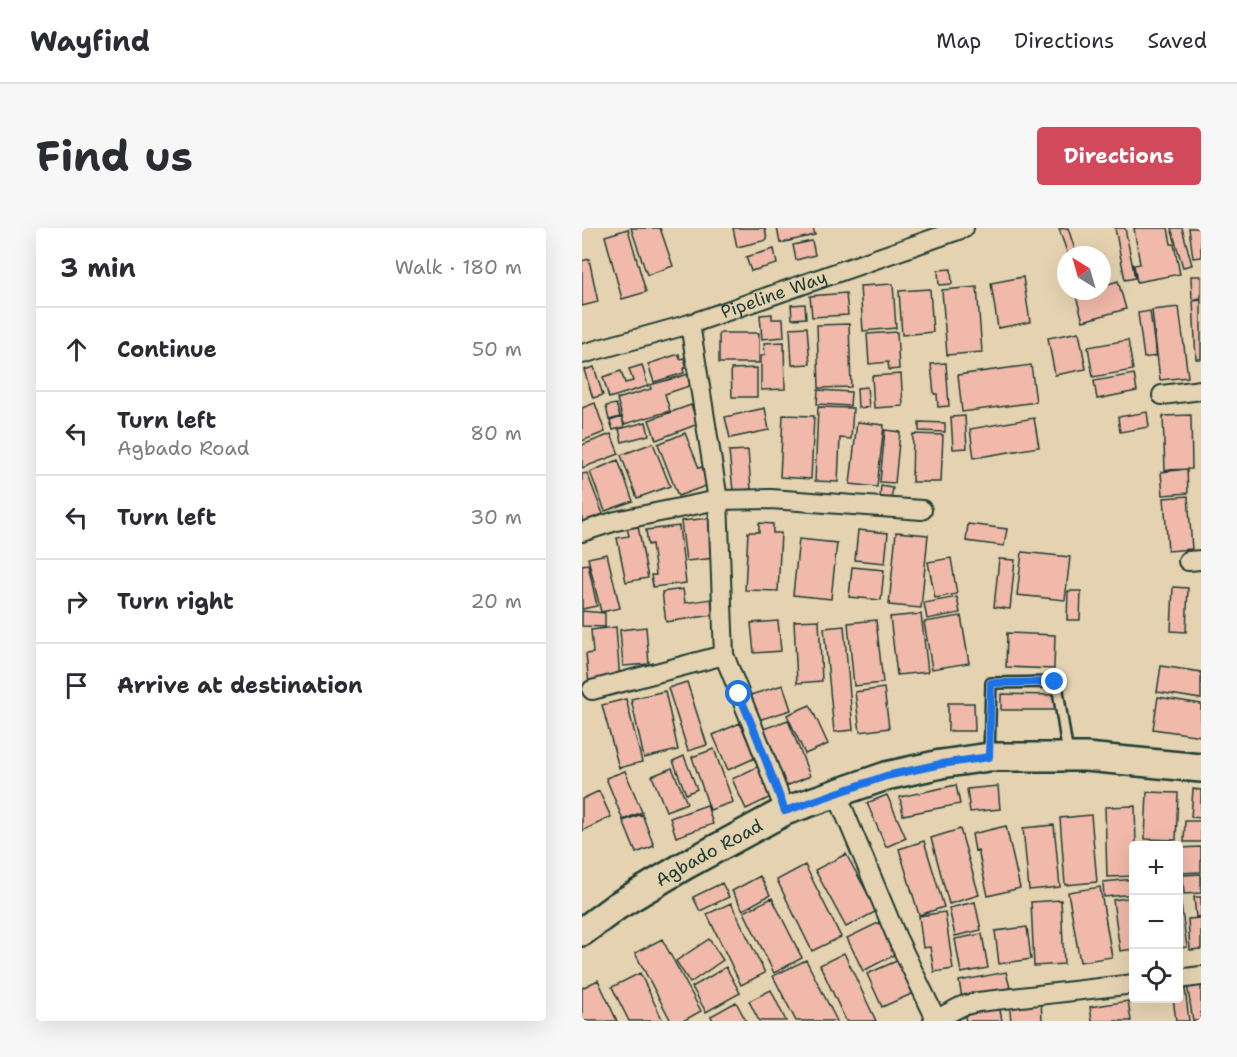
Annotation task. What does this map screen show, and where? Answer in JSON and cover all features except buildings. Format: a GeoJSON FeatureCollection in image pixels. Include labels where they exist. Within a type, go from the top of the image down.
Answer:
{"type":"FeatureCollection","features":[{"type":"Feature","properties":{"kind":"main road","name":"Agbado Road"},"geometry":{"type":"LineString","coordinates":[[582,932],[617,906],[785,811],[886,776],[941,764],[989,757],[1086,758],[1201,768]]}},
{"type":"Feature","properties":{"kind":"street","name":"Pipeline Way"},"geometry":{"type":"LineString","coordinates":[[582,354],[690,324],[964,228]]}},
{"type":"Feature","properties":{"kind":"street"},"geometry":{"type":"LineString","coordinates":[[690,324],[718,500],[724,655],[785,811]]}},
{"type":"Feature","properties":{"kind":"street"},"geometry":{"type":"LineString","coordinates":[[1162,395],[1201,390]]}},
{"type":"Feature","properties":{"kind":"street"},"geometry":{"type":"LineString","coordinates":[[582,532],[616,521],[718,500],[771,499],[922,510]]}},
{"type":"Feature","properties":{"kind":"street"},"geometry":{"type":"LineString","coordinates":[[592,690],[724,655]]}},
{"type":"Feature","properties":{"kind":"street"},"geometry":{"type":"LineString","coordinates":[[836,792],[897,938],[935,1021],[962,1006],[978,1002],[1129,985]]}},
{"type":"Feature","properties":{"kind":"street"},"geometry":{"type":"LineString","coordinates":[[1183,978],[1201,976]]}},
{"type":"Feature","properties":{"kind":"lane"},"geometry":{"type":"LineString","coordinates":[[989,757],[991,683],[1055,682],[1068,759]]}},
{"type":"Feature","properties":{"kind":"route"},"geometry":{"type":"LineString","coordinates":[[739,694],[785,811],[886,776],[941,764],[989,757],[991,683],[1055,682]]}}]}
